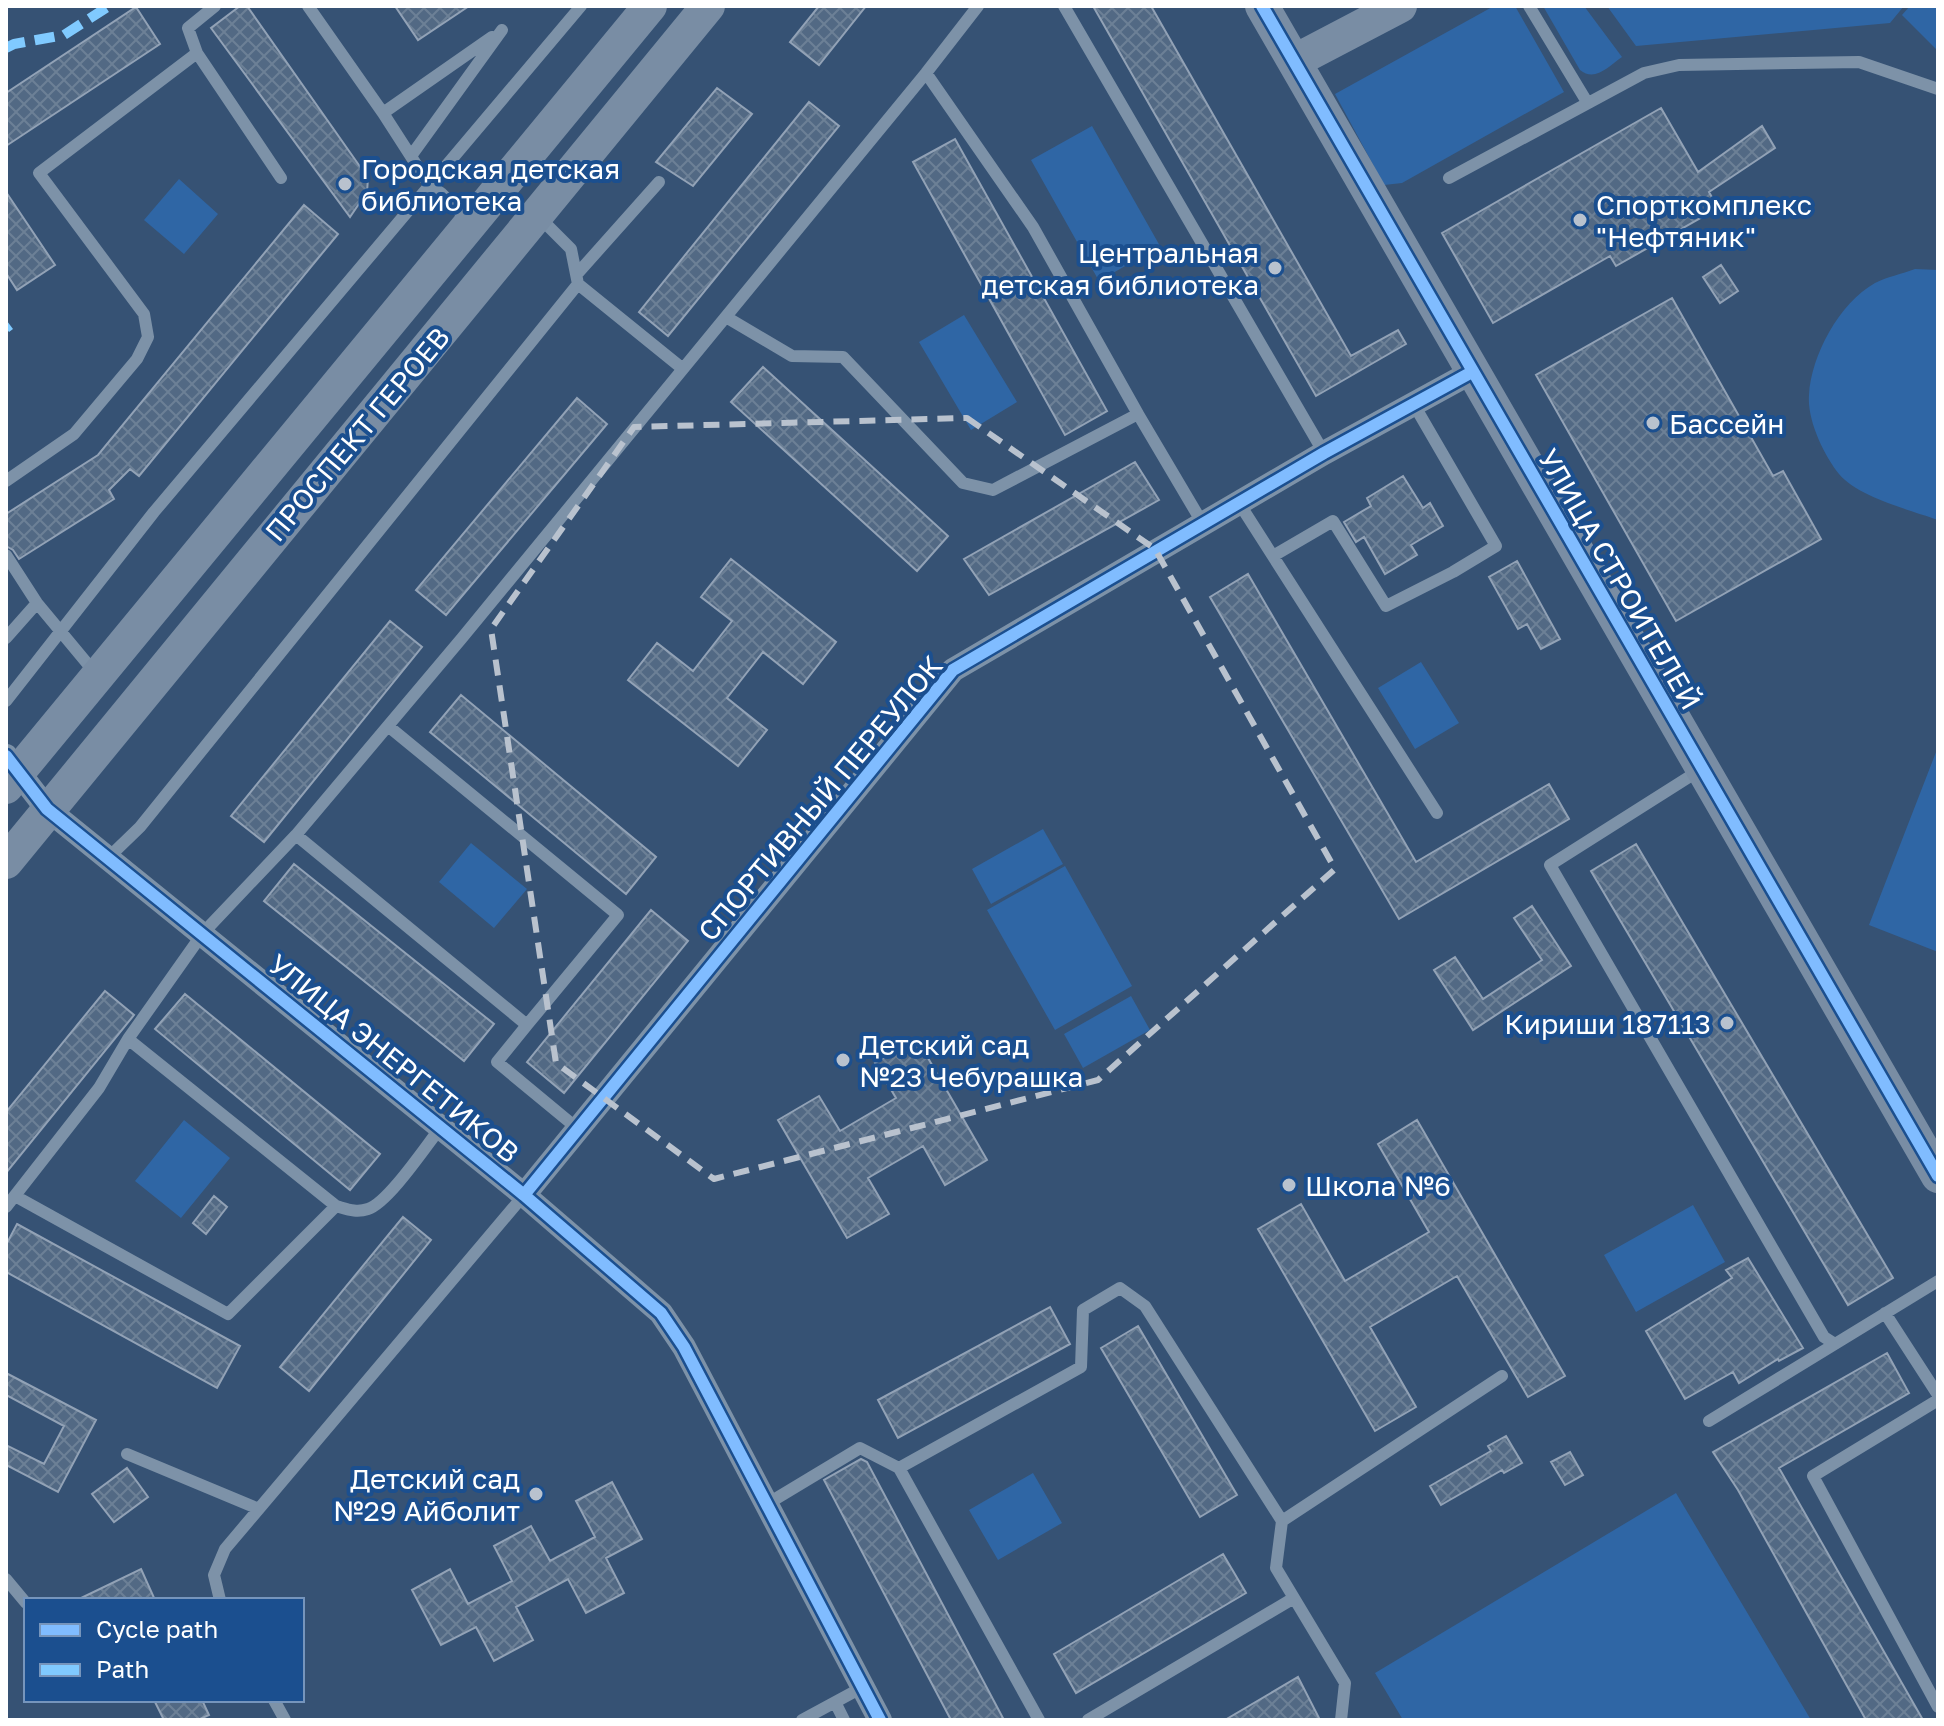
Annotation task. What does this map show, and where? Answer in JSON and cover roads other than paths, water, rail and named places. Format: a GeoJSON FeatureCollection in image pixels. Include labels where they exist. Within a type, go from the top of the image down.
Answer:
{"type":"FeatureCollection","features":[{"type":"Feature","properties":{"kind":"main road","name":"ПРОСПЕКТ ГЕРОЕВ"},"geometry":{"type":"LineString","coordinates":[[10,772],[99,677],[650,6]]}},
{"type":"Feature","properties":{"kind":"main road","name":"ПРОСПЕКТ ГЕРОЕВ"},"geometry":{"type":"LineString","coordinates":[[6,862],[708,6]]}},
{"type":"Feature","properties":{"kind":"main road","name":"УЛИЦА СТРОИТЕЛЕЙ"},"geometry":{"type":"LineString","coordinates":[[1262,6],[1938,1176]]}},
{"type":"Feature","properties":{"kind":"main road"},"geometry":{"type":"LineString","coordinates":[[1295,61],[1400,6]]}},
{"type":"Feature","properties":{"kind":"street","name":"СПОРТИВНЫЙ ПЕРЕУЛОК"},"geometry":{"type":"LineString","coordinates":[[524,1195],[953,670],[1324,453],[1472,372]]}},
{"type":"Feature","properties":{"kind":"street","name":"УЛИЦА ЭНЕРГЕТИКОВ"},"geometry":{"type":"LineString","coordinates":[[10,772],[47,809],[524,1195],[661,1313],[684,1347],[880,1720]]}},
{"type":"Feature","properties":{"kind":"lane"},"geometry":{"type":"LineString","coordinates":[[215,6],[188,28],[197,53],[281,178]]}},
{"type":"Feature","properties":{"kind":"lane"},"geometry":{"type":"LineString","coordinates":[[308,6],[430,186],[471,224]]}},
{"type":"Feature","properties":{"kind":"lane"},"geometry":{"type":"LineString","coordinates":[[6,701],[154,512],[581,6]]}},
{"type":"Feature","properties":{"kind":"lane"},"geometry":{"type":"LineString","coordinates":[[6,1207],[99,1088],[128,1039],[203,933],[296,835],[388,726],[978,6]]}},
{"type":"Feature","properties":{"kind":"lane"},"geometry":{"type":"LineString","coordinates":[[1064,6],[1324,453]]}},
{"type":"Feature","properties":{"kind":"lane"},"geometry":{"type":"LineString","coordinates":[[1529,6],[1587,102]]}},
{"type":"Feature","properties":{"kind":"lane"},"geometry":{"type":"LineString","coordinates":[[383,113],[502,30],[411,156]]}},
{"type":"Feature","properties":{"kind":"lane"},"geometry":{"type":"LineString","coordinates":[[6,481],[74,434],[137,359],[148,337],[144,314],[39,173],[197,53]]}},
{"type":"Feature","properties":{"kind":"lane"},"geometry":{"type":"LineString","coordinates":[[1449,178],[1644,73],[1679,65],[1859,62],[1938,89]]}},
{"type":"Feature","properties":{"kind":"lane"},"geometry":{"type":"LineString","coordinates":[[926,73],[1033,227],[1203,524]]}},
{"type":"Feature","properties":{"kind":"lane"},"geometry":{"type":"LineString","coordinates":[[109,857],[140,827],[577,279],[659,182]]}},
{"type":"Feature","properties":{"kind":"lane"},"geometry":{"type":"LineString","coordinates":[[536,214],[571,249],[577,279],[683,369]]}},
{"type":"Feature","properties":{"kind":"lane"},"geometry":{"type":"LineString","coordinates":[[726,317],[792,356],[843,357],[963,483],[993,490],[1138,414]]}},
{"type":"Feature","properties":{"kind":"lane"},"geometry":{"type":"LineString","coordinates":[[1273,556],[1333,521],[1386,606],[1496,546],[1413,403]]}},
{"type":"Feature","properties":{"kind":"lane"},"geometry":{"type":"LineString","coordinates":[[1239,503],[1437,813]]}},
{"type":"Feature","properties":{"kind":"lane"},"geometry":{"type":"LineString","coordinates":[[6,555],[37,603],[99,677]]}},
{"type":"Feature","properties":{"kind":"lane"},"geometry":{"type":"LineString","coordinates":[[6,638],[37,603]]}},
{"type":"Feature","properties":{"kind":"lane"},"geometry":{"type":"LineString","coordinates":[[388,726],[618,915],[497,1062],[578,1129]]}},
{"type":"Feature","properties":{"kind":"lane"},"geometry":{"type":"LineString","coordinates":[[1703,768],[1550,865],[1824,1337],[1835,1344]]}},
{"type":"Feature","properties":{"kind":"lane"},"geometry":{"type":"LineString","coordinates":[[296,835],[527,1025]]}},
{"type":"Feature","properties":{"kind":"lane"},"geometry":{"type":"LineString","coordinates":[[128,1039],[336,1206],[354,1211],[370,1209],[383,1200],[441,1127]]}},
{"type":"Feature","properties":{"kind":"lane"},"geometry":{"type":"LineString","coordinates":[[220,1598],[214,1575],[225,1549],[524,1195]]}},
{"type":"Feature","properties":{"kind":"lane"},"geometry":{"type":"LineString","coordinates":[[15,1196],[228,1314],[336,1206]]}},
{"type":"Feature","properties":{"kind":"lane"},"geometry":{"type":"LineString","coordinates":[[1709,1421],[1938,1281]]}},
{"type":"Feature","properties":{"kind":"lane"},"geometry":{"type":"LineString","coordinates":[[899,1468],[1081,1367],[1083,1310],[1120,1288],[1145,1306],[1282,1521],[1276,1568],[1345,1683],[1341,1720]]}},
{"type":"Feature","properties":{"kind":"lane"},"geometry":{"type":"LineString","coordinates":[[1885,1313],[1938,1397],[1813,1476],[1938,1707]]}},
{"type":"Feature","properties":{"kind":"lane"},"geometry":{"type":"LineString","coordinates":[[1282,1521],[1502,1376]]}},
{"type":"Feature","properties":{"kind":"lane"},"geometry":{"type":"LineString","coordinates":[[767,1504],[860,1448],[899,1468],[1039,1720]]}},
{"type":"Feature","properties":{"kind":"lane"},"geometry":{"type":"LineString","coordinates":[[127,1454],[259,1509]]}},
{"type":"Feature","properties":{"kind":"lane"},"geometry":{"type":"LineString","coordinates":[[6,1579],[24,1601]]}},
{"type":"Feature","properties":{"kind":"lane"},"geometry":{"type":"LineString","coordinates":[[1088,1720],[1294,1598]]}},
{"type":"Feature","properties":{"kind":"lane"},"geometry":{"type":"LineString","coordinates":[[802,1720],[863,1687]]}},
{"type":"Feature","properties":{"kind":"lane"},"geometry":{"type":"LineString","coordinates":[[275,1702],[285,1720]]}},
{"type":"Feature","properties":{"kind":"lane"},"geometry":{"type":"LineString","coordinates":[[835,1702],[844,1720]]}},
{"type":"Feature","properties":{"kind":"place","name":"Городская детская библиотека"},"geometry":{"type":"Point","coordinates":[345,184]}},
{"type":"Feature","properties":{"kind":"place","name":"Спорткомплекс \"Нефтяник\""},"geometry":{"type":"Point","coordinates":[1580,220]}},
{"type":"Feature","properties":{"kind":"place","name":"Центральная детская библиотека"},"geometry":{"type":"Point","coordinates":[1275,268]}},
{"type":"Feature","properties":{"kind":"place","name":"Бассейн"},"geometry":{"type":"Point","coordinates":[1653,423]}},
{"type":"Feature","properties":{"kind":"place","name":"Кириши 187113"},"geometry":{"type":"Point","coordinates":[1727,1023]}},
{"type":"Feature","properties":{"kind":"place","name":"Детский сад №23 Чебурашка"},"geometry":{"type":"Point","coordinates":[843,1060]}},
{"type":"Feature","properties":{"kind":"place","name":"Школа №6"},"geometry":{"type":"Point","coordinates":[1289,1185]}},
{"type":"Feature","properties":{"kind":"place","name":"Детский сад №29 Айболит"},"geometry":{"type":"Point","coordinates":[536,1494]}}]}
